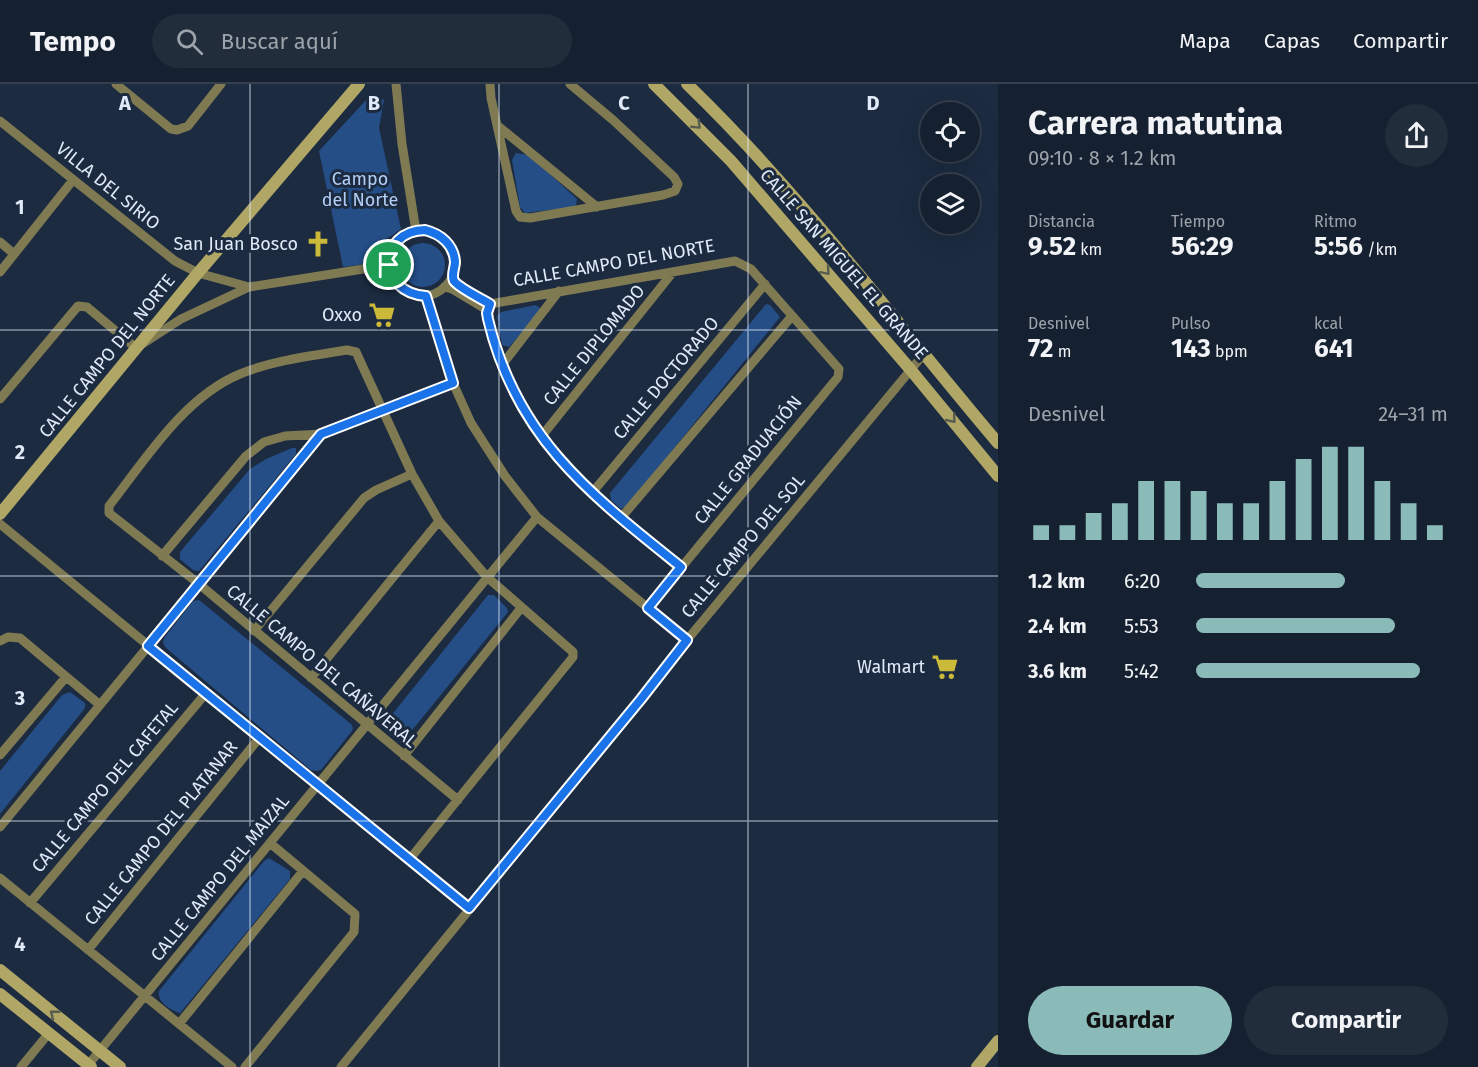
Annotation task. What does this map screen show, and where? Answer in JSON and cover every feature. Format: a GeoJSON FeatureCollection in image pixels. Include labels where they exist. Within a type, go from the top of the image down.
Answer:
{"type":"FeatureCollection","features":[{"type":"Feature","properties":{"kind":"street"},"geometry":{"type":"LineString","coordinates":[[116,84],[171,129],[177,130],[188,126],[221,84]]}},
{"type":"Feature","properties":{"kind":"street","name":"CALLE CAMPO DEL NORTE"},"geometry":{"type":"LineString","coordinates":[[0,514],[198,273],[359,84]]}},
{"type":"Feature","properties":{"kind":"street"},"geometry":{"type":"LineString","coordinates":[[396,84],[402,144],[416,231]]}},
{"type":"Feature","properties":{"kind":"street"},"geometry":{"type":"LineString","coordinates":[[490,84],[490,98],[516,211],[520,217],[530,218],[597,207],[675,191],[678,184],[674,177],[570,84]]}},
{"type":"Feature","properties":{"kind":"street","name":"CALLE SAN MIGUEL EL GRANDE"},"geometry":{"type":"LineString","coordinates":[[654,84],[732,161],[998,476]]}},
{"type":"Feature","properties":{"kind":"street","name":"CALLE SAN MIGUEL EL GRANDE"},"geometry":{"type":"LineString","coordinates":[[687,84],[738,134],[867,282],[923,355],[998,443]]}},
{"type":"Feature","properties":{"kind":"street","name":"VILLA DEL SIRIO"},"geometry":{"type":"LineString","coordinates":[[0,121],[164,253],[198,273]]}},
{"type":"Feature","properties":{"kind":"street"},"geometry":{"type":"LineString","coordinates":[[498,126],[597,207]]}},
{"type":"Feature","properties":{"kind":"street"},"geometry":{"type":"LineString","coordinates":[[0,272],[73,180]]}},
{"type":"Feature","properties":{"kind":"street"},"geometry":{"type":"LineString","coordinates":[[416,231],[434,233],[449,244],[455,262],[453,274],[444,287],[426,296],[415,295],[397,285],[391,275],[389,265],[393,246],[399,239],[416,231]]}},
{"type":"Feature","properties":{"kind":"street"},"geometry":{"type":"LineString","coordinates":[[0,242],[15,254]]}},
{"type":"Feature","properties":{"kind":"street","name":"CALLE CAMPO DEL NORTE"},"geometry":{"type":"LineString","coordinates":[[488,307],[559,291],[735,261],[746,265],[765,284],[837,365],[840,373]]}},
{"type":"Feature","properties":{"kind":"street","name":"CALLE CAMPO DEL NORTE"},"geometry":{"type":"LineString","coordinates":[[136,348],[188,315],[249,287],[389,265]]}},
{"type":"Feature","properties":{"kind":"street","name":"CALLE DIPLOMADO"},"geometry":{"type":"LineString","coordinates":[[541,438],[673,272]]}},
{"type":"Feature","properties":{"kind":"street","name":"CALLE CAMPO DEL NORTE"},"geometry":{"type":"LineString","coordinates":[[198,273],[249,287]]}},
{"type":"Feature","properties":{"kind":"street"},"geometry":{"type":"LineString","coordinates":[[453,274],[456,283],[488,307],[491,332],[502,365],[522,407],[541,438],[564,466],[620,519],[681,567]]}},
{"type":"Feature","properties":{"kind":"street","name":"CALLE DOCTORADO"},"geometry":{"type":"LineString","coordinates":[[592,493],[765,284]]}},
{"type":"Feature","properties":{"kind":"street"},"geometry":{"type":"LineString","coordinates":[[444,287],[488,307]]}},
{"type":"Feature","properties":{"kind":"street"},"geometry":{"type":"LineString","coordinates":[[502,365],[559,291]]}},
{"type":"Feature","properties":{"kind":"street"},"geometry":{"type":"LineString","coordinates":[[426,296],[453,383],[483,443],[537,517],[687,640]]}},
{"type":"Feature","properties":{"kind":"street"},"geometry":{"type":"LineString","coordinates":[[0,399],[78,306],[87,307],[136,348]]}},
{"type":"Feature","properties":{"kind":"street"},"geometry":{"type":"LineString","coordinates":[[620,519],[792,316]]}},
{"type":"Feature","properties":{"kind":"street","name":"CALLE CAMPO DEL CAÑAVERAL"},"geometry":{"type":"LineString","coordinates":[[382,410],[359,355],[352,350],[279,362],[238,374],[204,396],[182,415],[109,506],[109,513],[199,584],[458,800]]}},
{"type":"Feature","properties":{"kind":"street","name":"CALLE CAMPO DEL SOL"},"geometry":{"type":"LineString","coordinates":[[341,1067],[687,640],[923,355]]}},
{"type":"Feature","properties":{"kind":"street","name":"CALLE GRADUACIÓN"},"geometry":{"type":"LineString","coordinates":[[648,608],[840,373]]}},
{"type":"Feature","properties":{"kind":"street"},"geometry":{"type":"LineString","coordinates":[[162,556],[246,456],[255,449],[275,438],[321,434],[453,383]]}},
{"type":"Feature","properties":{"kind":"street"},"geometry":{"type":"LineString","coordinates":[[382,410],[412,474],[439,521],[487,578],[572,650],[573,657],[409,860]]}},
{"type":"Feature","properties":{"kind":"street"},"geometry":{"type":"LineString","coordinates":[[0,827],[321,434]]}},
{"type":"Feature","properties":{"kind":"street"},"geometry":{"type":"LineString","coordinates":[[254,631],[364,498],[412,474]]}},
{"type":"Feature","properties":{"kind":"street","name":"CALLE CAMPO DEL MAIZAL"},"geometry":{"type":"LineString","coordinates":[[89,1066],[537,517]]}},
{"type":"Feature","properties":{"kind":"street"},"geometry":{"type":"LineString","coordinates":[[311,678],[439,521]]}},
{"type":"Feature","properties":{"kind":"street"},"geometry":{"type":"LineString","coordinates":[[0,524],[469,908]]}},
{"type":"Feature","properties":{"kind":"street"},"geometry":{"type":"LineString","coordinates":[[404,756],[521,608]]}},
{"type":"Feature","properties":{"kind":"street"},"geometry":{"type":"LineString","coordinates":[[0,641],[8,637],[20,638],[100,705]]}},
{"type":"Feature","properties":{"kind":"street"},"geometry":{"type":"LineString","coordinates":[[0,756],[66,677]]}},
{"type":"Feature","properties":{"kind":"street","name":"CALLE CAMPO DEL CAFETAL"},"geometry":{"type":"LineString","coordinates":[[30,903],[206,693]]}},
{"type":"Feature","properties":{"kind":"street","name":"CALLE CAMPO DEL PLATANAR"},"geometry":{"type":"LineString","coordinates":[[88,950],[260,737]]}},
{"type":"Feature","properties":{"kind":"street"},"geometry":{"type":"LineString","coordinates":[[245,1067],[354,932],[356,926],[355,914],[270,843]]}},
{"type":"Feature","properties":{"kind":"street"},"geometry":{"type":"LineString","coordinates":[[179,1024],[303,871]]}},
{"type":"Feature","properties":{"kind":"street"},"geometry":{"type":"LineString","coordinates":[[0,878],[231,1067]]}},
{"type":"Feature","properties":{"kind":"street"},"geometry":{"type":"LineString","coordinates":[[0,970],[120,1067]]}},
{"type":"Feature","properties":{"kind":"street"},"geometry":{"type":"LineString","coordinates":[[0,994],[89,1066]]}},
{"type":"Feature","properties":{"kind":"street"},"geometry":{"type":"LineString","coordinates":[[21,1067],[49,1034]]}},
{"type":"Feature","properties":{"kind":"street"},"geometry":{"type":"LineString","coordinates":[[976,1067],[998,1041]]}},
{"type":"Feature","properties":{"kind":"green space","name":"Campo del Norte"},"geometry":{"type":"Polygon","coordinates":[[[375,94],[384,100],[379,128],[401,229],[384,241],[375,263],[343,267],[319,151],[368,98],[375,94]]]}},
{"type":"Feature","properties":{"kind":"green space"},"geometry":{"type":"Polygon","coordinates":[[[516,153],[529,155],[577,199],[576,205],[525,213],[520,207],[512,160],[516,153]]]}},
{"type":"Feature","properties":{"kind":"green space"},"geometry":{"type":"Polygon","coordinates":[[[423,243],[432,244],[439,249],[444,256],[444,274],[439,281],[432,286],[423,287],[414,286],[407,281],[402,274],[401,265],[402,256],[407,249],[414,244],[423,243]]]}},
{"type":"Feature","properties":{"kind":"green space"},"geometry":{"type":"Polygon","coordinates":[[[766,304],[770,305],[780,317],[629,504],[621,509],[611,500],[610,493],[766,304]]]}},
{"type":"Feature","properties":{"kind":"green space"},"geometry":{"type":"Polygon","coordinates":[[[536,305],[540,308],[540,312],[509,347],[502,345],[497,316],[501,312],[536,305]]]}},
{"type":"Feature","properties":{"kind":"green space"},"geometry":{"type":"Polygon","coordinates":[[[296,448],[296,454],[199,571],[193,570],[180,559],[180,552],[250,469],[296,448]]]}},
{"type":"Feature","properties":{"kind":"green space"},"geometry":{"type":"Polygon","coordinates":[[[488,595],[494,595],[508,612],[405,739],[399,740],[384,729],[386,722],[488,595]]]}},
{"type":"Feature","properties":{"kind":"green space"},"geometry":{"type":"Polygon","coordinates":[[[199,600],[351,724],[352,731],[321,770],[311,770],[166,648],[163,643],[164,638],[193,601],[199,600]]]}},
{"type":"Feature","properties":{"kind":"green space"},"geometry":{"type":"Polygon","coordinates":[[[70,692],[85,703],[85,708],[0,814],[0,771],[62,695],[70,692]]]}},
{"type":"Feature","properties":{"kind":"green space"},"geometry":{"type":"Polygon","coordinates":[[[269,858],[290,871],[290,879],[180,1013],[168,1008],[160,999],[159,991],[264,861],[269,858]]]}},
{"type":"Feature","properties":{"kind":"place","name":"San Juan Bosco"},"geometry":{"type":"Point","coordinates":[318,244]}},
{"type":"Feature","properties":{"kind":"place","name":"Oxxo"},"geometry":{"type":"Point","coordinates":[382,315]}},
{"type":"Feature","properties":{"kind":"place","name":"Walmart"},"geometry":{"type":"Point","coordinates":[945,667]}},
{"type":"Feature","properties":{"kind":"route"},"geometry":{"type":"LineString","coordinates":[[425,230],[442,237],[449,244],[455,262],[453,274],[456,283],[490,304],[488,319],[502,365],[522,407],[541,438],[564,466],[620,519],[681,567],[648,608],[687,640],[469,908],[148,646],[321,434],[453,383],[426,296],[415,295],[397,285],[391,275],[389,265],[389,255],[393,246],[407,234],[425,230]]}}]}
